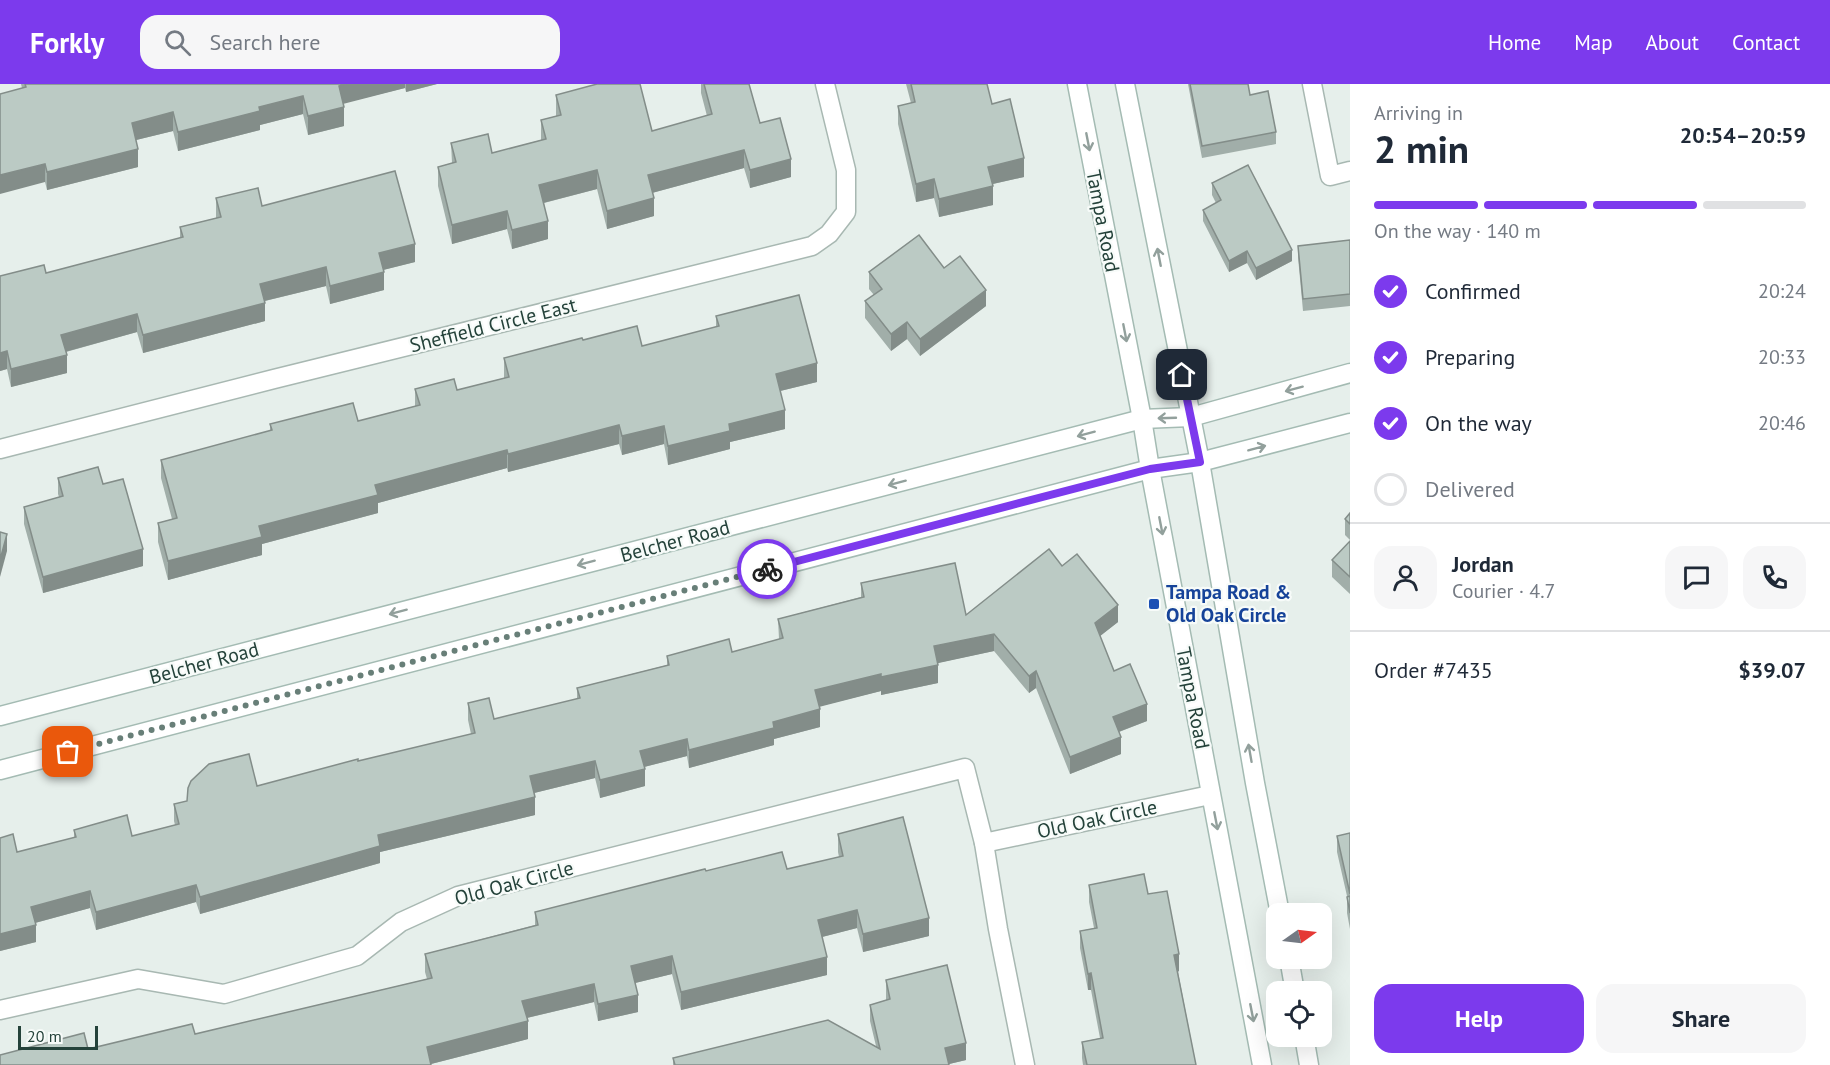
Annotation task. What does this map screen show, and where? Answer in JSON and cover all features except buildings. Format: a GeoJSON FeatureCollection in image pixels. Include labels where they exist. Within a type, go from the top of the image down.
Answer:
{"type":"FeatureCollection","features":[{"type":"Feature","properties":{"kind":"main road","name":"Sheffield Circle East"},"geometry":{"type":"LineString","coordinates":[[0,449],[812,246],[829,234],[846,212],[846,170],[825,84]]}},
{"type":"Feature","properties":{"kind":"main road","name":"Tampa Road"},"geometry":{"type":"LineString","coordinates":[[1077,84],[1262,1065]]}},
{"type":"Feature","properties":{"kind":"main road"},"geometry":{"type":"LineString","coordinates":[[1125,84],[1200,462],[1278,903]]}},
{"type":"Feature","properties":{"kind":"main road"},"geometry":{"type":"LineString","coordinates":[[1312,84],[1330,176],[1350,171]]}},
{"type":"Feature","properties":{"kind":"main road","name":"Belcher Road"},"geometry":{"type":"LineString","coordinates":[[0,716],[1142,419],[1191,417],[1350,373]]}},
{"type":"Feature","properties":{"kind":"main road"},"geometry":{"type":"LineString","coordinates":[[0,770],[1150,469],[1200,462],[1350,423]]}},
{"type":"Feature","properties":{"kind":"main road","name":"Old Oak Circle"},"geometry":{"type":"LineString","coordinates":[[0,1010],[138,979],[224,994],[357,956],[402,922],[458,896],[965,768],[984,843],[1025,1065]]}},
{"type":"Feature","properties":{"kind":"main road","name":"Old Oak Circle"},"geometry":{"type":"LineString","coordinates":[[984,843],[1210,795]]}},
{"type":"Feature","properties":{"kind":"main road"},"geometry":{"type":"LineString","coordinates":[[1306,1047],[1310,1065]]}},
{"type":"Feature","properties":{"kind":"way so far"},"geometry":{"type":"LineString","coordinates":[[68,752],[767,569]]}},
{"type":"Feature","properties":{"kind":"place","name":"Tampa Road & Old Oak Circle"},"geometry":{"type":"Point","coordinates":[1154,604]}},
{"type":"Feature","properties":{"kind":"route"},"geometry":{"type":"LineString","coordinates":[[767,569],[1150,469],[1200,462],[1182,375]]}}]}
